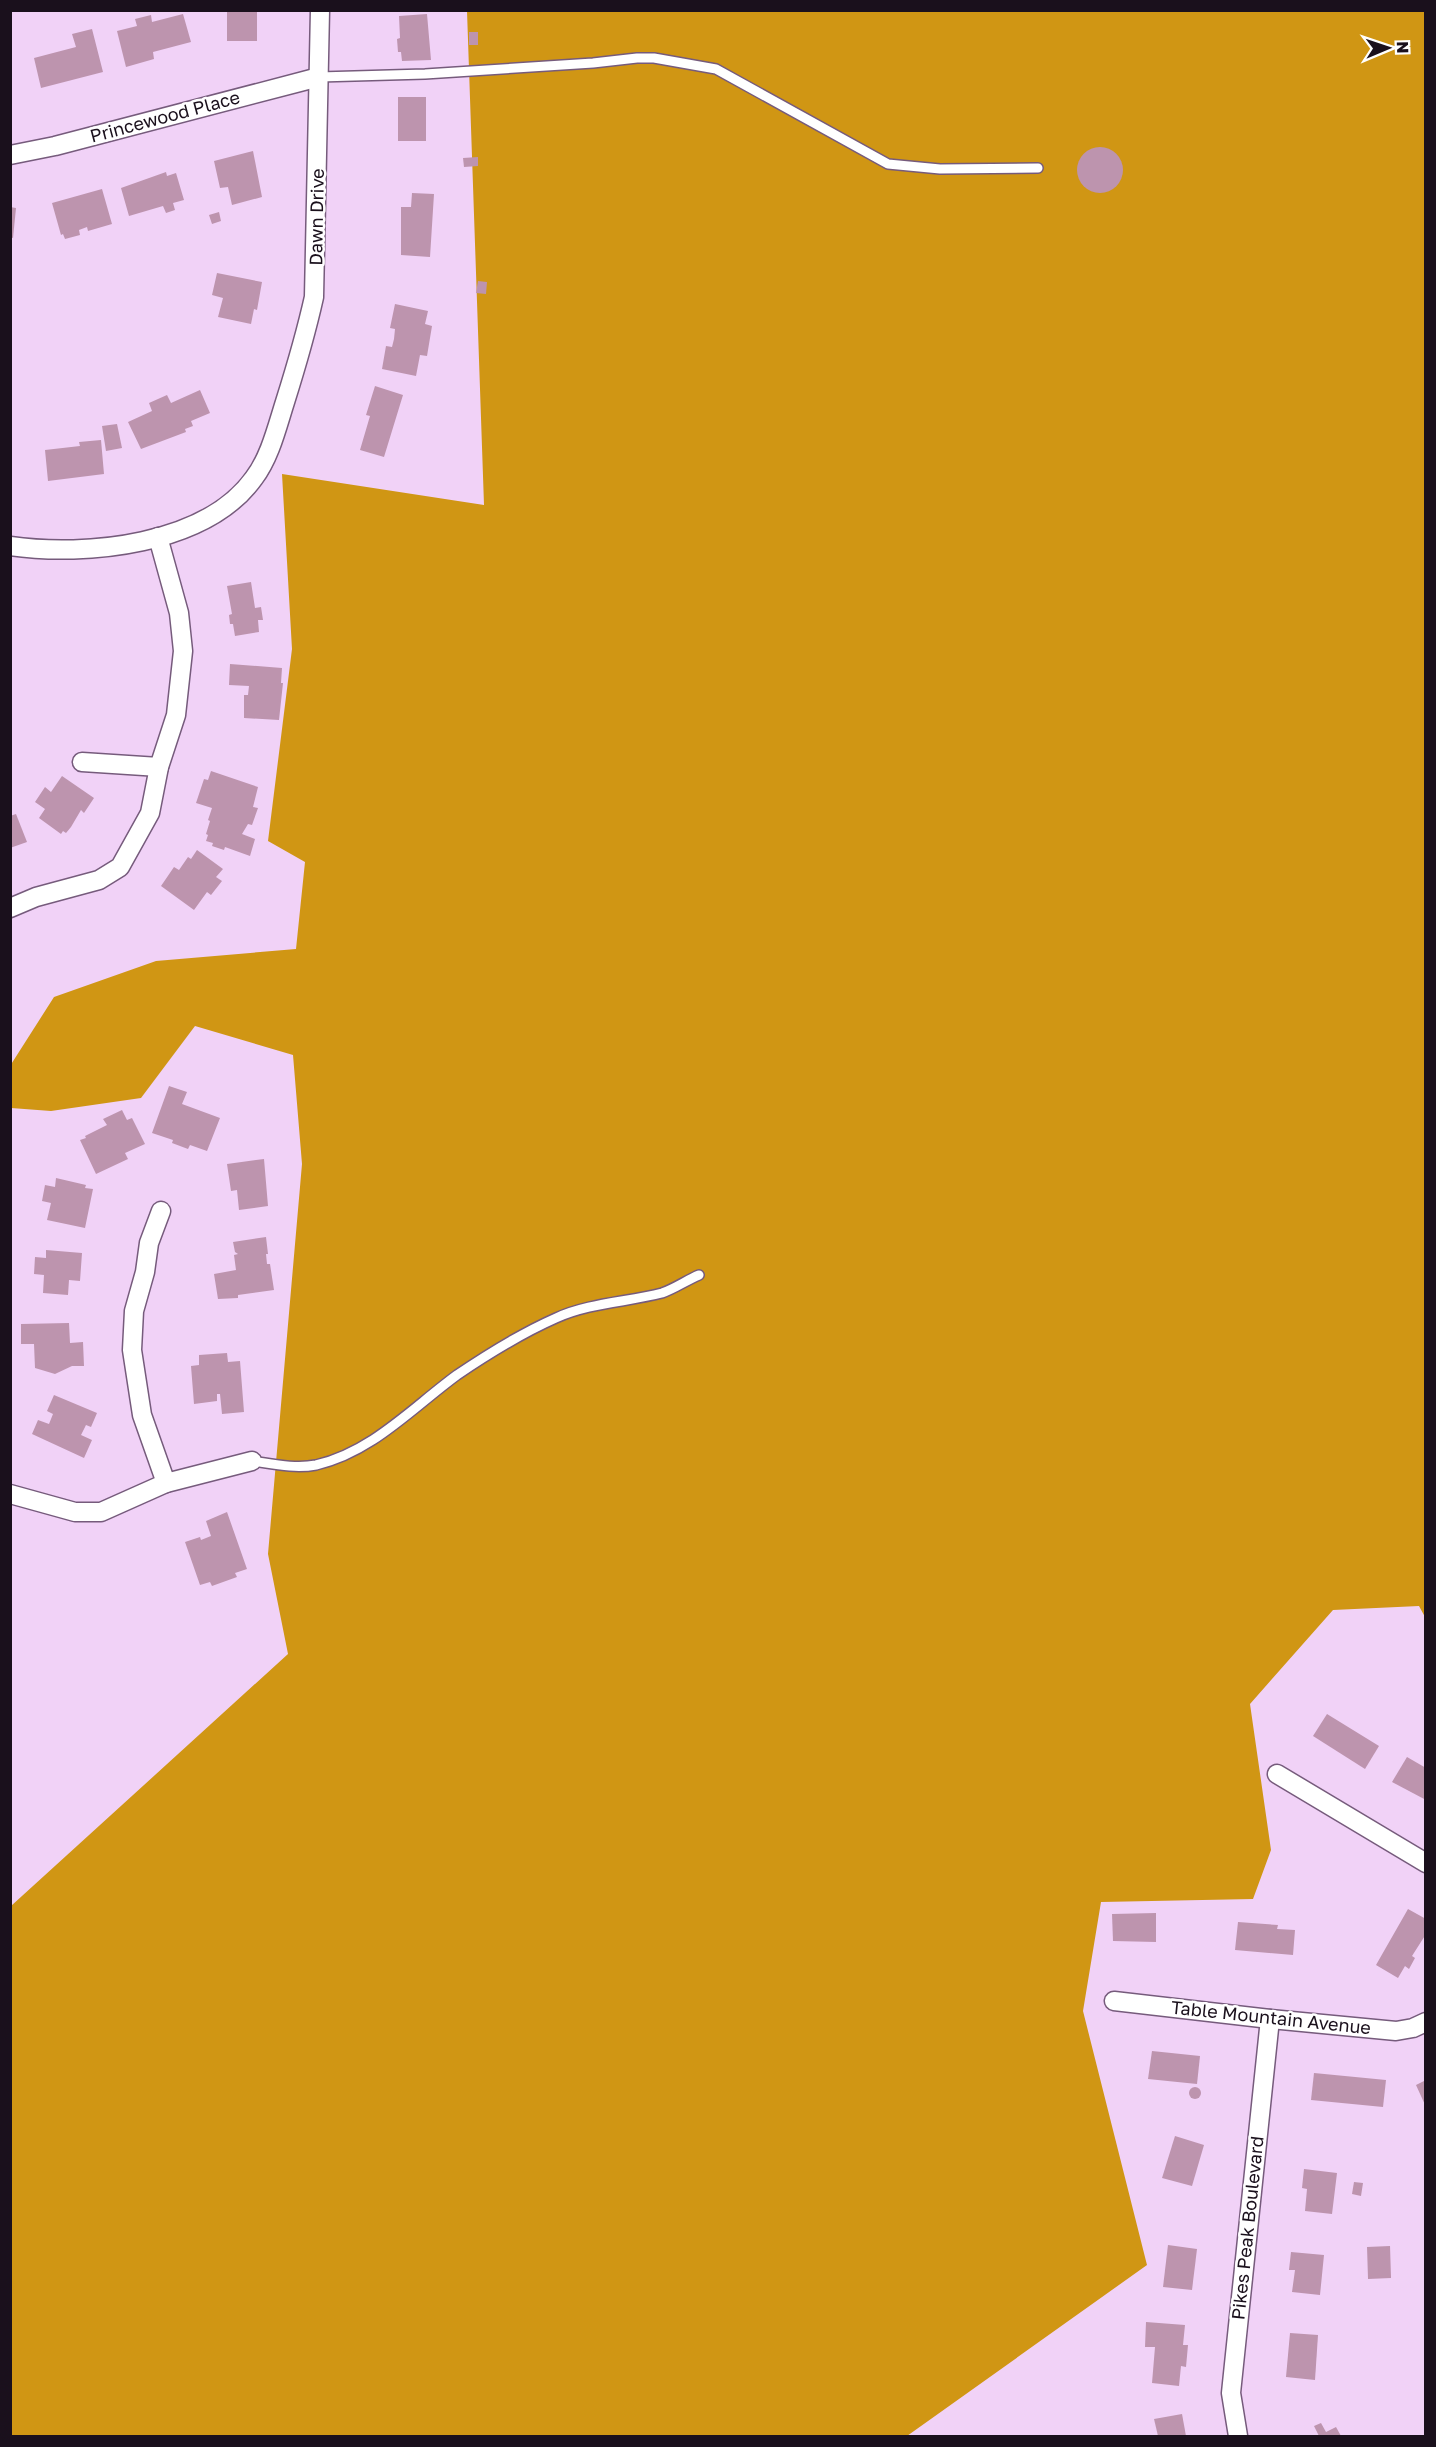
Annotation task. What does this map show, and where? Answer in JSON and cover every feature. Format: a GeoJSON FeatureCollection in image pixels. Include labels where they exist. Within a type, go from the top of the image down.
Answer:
{"type":"FeatureCollection","features":[{"type":"Feature","properties":{"kind":"street","name":"Dawn Drive"},"geometry":{"type":"LineString","coordinates":[[10,546],[86,550],[115,547],[158,537],[208,517],[225,507],[243,492],[255,477],[267,454],[280,419],[306,334],[314,297],[320,10]]}},
{"type":"Feature","properties":{"kind":"street","name":"Princewood Place"},"geometry":{"type":"LineString","coordinates":[[10,155],[54,146],[319,77]]}},
{"type":"Feature","properties":{"kind":"street"},"geometry":{"type":"LineString","coordinates":[[10,908],[36,897],[99,880],[120,867],[150,813],[159,767],[176,715],[183,651],[179,614],[158,537]]}},
{"type":"Feature","properties":{"kind":"street"},"geometry":{"type":"LineString","coordinates":[[82,762],[159,767]]}},
{"type":"Feature","properties":{"kind":"street"},"geometry":{"type":"LineString","coordinates":[[161,1211],[149,1243],[145,1272],[134,1311],[132,1350],[142,1414],[166,1483]]}},
{"type":"Feature","properties":{"kind":"street"},"geometry":{"type":"LineString","coordinates":[[10,1494],[75,1512],[101,1512],[166,1483],[252,1461]]}},
{"type":"Feature","properties":{"kind":"street"},"geometry":{"type":"LineString","coordinates":[[1277,1774],[1425,1863]]}},
{"type":"Feature","properties":{"kind":"street","name":"Table Mountain Avenue"},"geometry":{"type":"LineString","coordinates":[[1114,2001],[1396,2031],[1413,2028],[1425,2022]]}},
{"type":"Feature","properties":{"kind":"street","name":"Pikes Peak Boulevard"},"geometry":{"type":"LineString","coordinates":[[1238,2436],[1231,2393],[1270,2019]]}},
{"type":"Feature","properties":{"kind":"lane"},"geometry":{"type":"LineString","coordinates":[[319,77],[425,74],[654,58],[716,69],[888,164],[940,169],[1038,168]]}},
{"type":"Feature","properties":{"kind":"lane"},"geometry":{"type":"LineString","coordinates":[[252,1461],[297,1467],[317,1465],[359,1449],[395,1425],[457,1376],[526,1332],[558,1317],[589,1307],[663,1292],[699,1275]]}},
{"type":"Feature","properties":{"kind":"shaded area"},"geometry":{"type":"Polygon","coordinates":[[[467,11],[1425,11],[1425,1617],[1419,1606],[1333,1610],[1250,1704],[1271,1850],[1253,1899],[1101,1902],[1083,2011],[1147,2265],[907,2436],[11,2436],[11,1906],[288,1654],[268,1554],[302,1164],[293,1055],[195,1026],[141,1098],[51,1111],[11,1108],[10,1066],[54,997],[156,961],[296,949],[305,862],[268,841],[292,649],[282,474],[484,505],[467,11]]]}},
{"type":"Feature","properties":{"kind":"building"},"geometry":{"type":"Polygon","coordinates":[[[227,10],[257,10],[257,41],[227,41],[227,10]]]}},
{"type":"Feature","properties":{"kind":"building"},"geometry":{"type":"Polygon","coordinates":[[[183,14],[191,42],[153,52],[154,59],[126,67],[117,31],[137,26],[135,19],[151,15],[152,22],[183,14]]]}},
{"type":"Feature","properties":{"kind":"building"},"geometry":{"type":"Polygon","coordinates":[[[427,14],[431,60],[402,61],[401,52],[398,52],[397,39],[400,38],[399,16],[427,14]]]}},
{"type":"Feature","properties":{"kind":"building"},"geometry":{"type":"Polygon","coordinates":[[[92,29],[103,72],[41,88],[34,58],[76,47],[72,34],[92,29]]]}},
{"type":"Feature","properties":{"kind":"building"},"geometry":{"type":"Polygon","coordinates":[[[469,32],[478,32],[478,45],[469,45],[469,32]]]}},
{"type":"Feature","properties":{"kind":"building"},"geometry":{"type":"Polygon","coordinates":[[[398,97],[426,97],[426,141],[398,141],[398,97]]]}},
{"type":"Feature","properties":{"kind":"building"},"geometry":{"type":"Polygon","coordinates":[[[1100,147],[1116,154],[1123,170],[1116,186],[1100,193],[1084,186],[1077,170],[1084,154],[1100,147]]]}},
{"type":"Feature","properties":{"kind":"building"},"geometry":{"type":"Polygon","coordinates":[[[253,151],[262,197],[232,205],[228,187],[220,188],[214,161],[253,151]]]}},
{"type":"Feature","properties":{"kind":"building"},"geometry":{"type":"Polygon","coordinates":[[[478,157],[478,166],[464,167],[463,158],[478,157]]]}},
{"type":"Feature","properties":{"kind":"building"},"geometry":{"type":"Polygon","coordinates":[[[166,172],[167,176],[176,173],[184,200],[173,203],[175,210],[166,213],[163,206],[129,216],[121,188],[166,172]]]}},
{"type":"Feature","properties":{"kind":"building"},"geometry":{"type":"Polygon","coordinates":[[[102,189],[112,224],[88,231],[87,227],[79,230],[80,235],[65,239],[63,234],[61,235],[52,203],[102,189]]]}},
{"type":"Feature","properties":{"kind":"building"},"geometry":{"type":"Polygon","coordinates":[[[412,193],[434,194],[430,257],[401,255],[401,207],[411,207],[412,193]]]}},
{"type":"Feature","properties":{"kind":"building"},"geometry":{"type":"Polygon","coordinates":[[[10,207],[16,208],[13,238],[10,237],[10,207]]]}},
{"type":"Feature","properties":{"kind":"building"},"geometry":{"type":"Polygon","coordinates":[[[219,212],[221,221],[212,224],[209,215],[219,212]]]}},
{"type":"Feature","properties":{"kind":"building"},"geometry":{"type":"Polygon","coordinates":[[[217,273],[262,282],[257,310],[254,309],[251,324],[218,317],[223,298],[212,295],[217,273]]]}},
{"type":"Feature","properties":{"kind":"building"},"geometry":{"type":"Polygon","coordinates":[[[478,281],[487,282],[486,294],[476,293],[478,281]]]}},
{"type":"Feature","properties":{"kind":"building"},"geometry":{"type":"Polygon","coordinates":[[[395,304],[428,311],[425,324],[432,326],[427,356],[420,355],[416,376],[382,369],[386,346],[392,347],[394,339],[395,329],[390,328],[395,304]]]}},
{"type":"Feature","properties":{"kind":"building"},"geometry":{"type":"Polygon","coordinates":[[[375,386],[403,395],[384,457],[360,450],[370,416],[366,415],[375,386]]]}},
{"type":"Feature","properties":{"kind":"building"},"geometry":{"type":"Polygon","coordinates":[[[200,390],[210,413],[191,421],[193,426],[185,429],[186,432],[141,449],[128,422],[152,411],[149,403],[167,395],[171,403],[200,390]]]}},
{"type":"Feature","properties":{"kind":"building"},"geometry":{"type":"Polygon","coordinates":[[[117,424],[122,448],[106,451],[102,426],[117,424]]]}},
{"type":"Feature","properties":{"kind":"building"},"geometry":{"type":"Polygon","coordinates":[[[101,440],[104,474],[48,481],[45,450],[80,446],[79,442],[101,440]]]}},
{"type":"Feature","properties":{"kind":"building"},"geometry":{"type":"Polygon","coordinates":[[[251,582],[255,608],[261,607],[263,620],[258,620],[259,632],[235,636],[233,624],[230,624],[229,615],[232,614],[227,586],[251,582]]]}},
{"type":"Feature","properties":{"kind":"building"},"geometry":{"type":"Polygon","coordinates":[[[230,664],[282,668],[281,683],[283,683],[279,720],[244,718],[244,695],[248,695],[249,686],[229,685],[230,664]]]}},
{"type":"Feature","properties":{"kind":"building"},"geometry":{"type":"Polygon","coordinates":[[[211,771],[258,787],[253,807],[258,808],[252,825],[248,824],[242,834],[255,839],[250,856],[225,847],[224,850],[212,846],[213,843],[206,841],[212,808],[196,803],[204,779],[208,780],[211,771]]]}},
{"type":"Feature","properties":{"kind":"building"},"geometry":{"type":"Polygon","coordinates":[[[62,776],[94,798],[84,813],[81,810],[66,833],[63,831],[61,834],[39,818],[45,809],[35,802],[45,787],[51,792],[62,776]]]}},
{"type":"Feature","properties":{"kind":"building"},"geometry":{"type":"Polygon","coordinates":[[[16,814],[27,842],[10,848],[10,816],[16,814]]]}},
{"type":"Feature","properties":{"kind":"building"},"geometry":{"type":"Polygon","coordinates":[[[197,850],[223,869],[216,877],[222,881],[211,895],[207,892],[194,910],[161,886],[174,867],[179,870],[188,857],[191,859],[197,850]]]}},
{"type":"Feature","properties":{"kind":"building"},"geometry":{"type":"Polygon","coordinates":[[[169,1086],[187,1092],[182,1104],[220,1118],[207,1151],[190,1145],[188,1149],[172,1143],[173,1140],[152,1133],[169,1086]]]}},
{"type":"Feature","properties":{"kind":"building"},"geometry":{"type":"Polygon","coordinates":[[[122,1110],[127,1120],[132,1118],[145,1144],[125,1153],[128,1159],[96,1174],[80,1140],[107,1125],[103,1119],[122,1110]]]}},
{"type":"Feature","properties":{"kind":"building"},"geometry":{"type":"Polygon","coordinates":[[[264,1159],[268,1206],[239,1210],[237,1190],[231,1191],[227,1164],[264,1159]]]}},
{"type":"Feature","properties":{"kind":"building"},"geometry":{"type":"Polygon","coordinates":[[[56,1178],[86,1185],[85,1188],[93,1189],[85,1228],[47,1220],[51,1203],[42,1201],[45,1185],[55,1187],[56,1178]]]}},
{"type":"Feature","properties":{"kind":"building"},"geometry":{"type":"Polygon","coordinates":[[[266,1237],[267,1264],[270,1264],[274,1290],[238,1295],[238,1298],[218,1299],[214,1274],[236,1270],[234,1255],[238,1254],[235,1252],[233,1242],[266,1237]]]}},
{"type":"Feature","properties":{"kind":"building"},"geometry":{"type":"Polygon","coordinates":[[[46,1250],[82,1253],[80,1281],[69,1280],[68,1295],[43,1293],[44,1275],[34,1274],[35,1257],[46,1258],[46,1250]]]}},
{"type":"Feature","properties":{"kind":"building"},"geometry":{"type":"Polygon","coordinates":[[[69,1323],[70,1343],[83,1342],[84,1366],[72,1366],[55,1374],[35,1368],[34,1344],[21,1344],[21,1324],[69,1323]]]}},
{"type":"Feature","properties":{"kind":"building"},"geometry":{"type":"Polygon","coordinates":[[[227,1353],[228,1362],[240,1361],[244,1412],[222,1414],[220,1394],[217,1394],[217,1401],[194,1404],[191,1366],[199,1365],[199,1355],[227,1353]]]}},
{"type":"Feature","properties":{"kind":"building"},"geometry":{"type":"Polygon","coordinates":[[[54,1395],[97,1413],[91,1427],[86,1425],[81,1435],[92,1440],[84,1458],[32,1434],[38,1420],[49,1424],[53,1414],[47,1411],[54,1395]]]}},
{"type":"Feature","properties":{"kind":"building"},"geometry":{"type":"Polygon","coordinates":[[[227,1512],[247,1569],[235,1573],[237,1577],[212,1586],[210,1582],[200,1585],[185,1542],[211,1536],[206,1521],[227,1512]]]}},
{"type":"Feature","properties":{"kind":"building"},"geometry":{"type":"Polygon","coordinates":[[[1327,1714],[1379,1746],[1365,1769],[1313,1736],[1327,1714]]]}},
{"type":"Feature","properties":{"kind":"building"},"geometry":{"type":"Polygon","coordinates":[[[1407,1757],[1426,1768],[1426,1800],[1392,1782],[1407,1757]]]}},
{"type":"Feature","properties":{"kind":"building"},"geometry":{"type":"Polygon","coordinates":[[[1408,1909],[1426,1919],[1426,1934],[1412,1956],[1415,1958],[1409,1969],[1405,1966],[1398,1978],[1376,1965],[1408,1909]]]}},
{"type":"Feature","properties":{"kind":"building"},"geometry":{"type":"Polygon","coordinates":[[[1156,1913],[1156,1942],[1113,1941],[1112,1914],[1156,1913]]]}},
{"type":"Feature","properties":{"kind":"building"},"geometry":{"type":"Polygon","coordinates":[[[1238,1922],[1278,1925],[1277,1929],[1295,1930],[1293,1955],[1235,1950],[1238,1922]]]}},
{"type":"Feature","properties":{"kind":"building"},"geometry":{"type":"Polygon","coordinates":[[[1152,2051],[1200,2056],[1197,2084],[1148,2079],[1152,2051]]]}},
{"type":"Feature","properties":{"kind":"building"},"geometry":{"type":"Polygon","coordinates":[[[1314,2073],[1386,2080],[1383,2107],[1311,2100],[1314,2073]]]}},
{"type":"Feature","properties":{"kind":"building"},"geometry":{"type":"Polygon","coordinates":[[[1426,2080],[1426,2107],[1416,2085],[1426,2080]]]}},
{"type":"Feature","properties":{"kind":"building"},"geometry":{"type":"Polygon","coordinates":[[[1195,2087],[1201,2093],[1195,2099],[1189,2093],[1195,2087]]]}},
{"type":"Feature","properties":{"kind":"building"},"geometry":{"type":"Polygon","coordinates":[[[1175,2136],[1204,2145],[1192,2186],[1162,2178],[1175,2136]]]}},
{"type":"Feature","properties":{"kind":"building"},"geometry":{"type":"Polygon","coordinates":[[[1304,2169],[1337,2173],[1332,2214],[1305,2211],[1307,2189],[1302,2188],[1304,2169]]]}},
{"type":"Feature","properties":{"kind":"building"},"geometry":{"type":"Polygon","coordinates":[[[1354,2182],[1363,2183],[1361,2196],[1352,2194],[1354,2182]]]}},
{"type":"Feature","properties":{"kind":"building"},"geometry":{"type":"Polygon","coordinates":[[[1168,2245],[1197,2249],[1192,2290],[1163,2287],[1168,2245]]]}},
{"type":"Feature","properties":{"kind":"building"},"geometry":{"type":"Polygon","coordinates":[[[1390,2246],[1391,2278],[1368,2279],[1367,2247],[1390,2246]]]}},
{"type":"Feature","properties":{"kind":"building"},"geometry":{"type":"Polygon","coordinates":[[[1291,2252],[1324,2255],[1320,2295],[1292,2292],[1295,2270],[1289,2270],[1291,2252]]]}},
{"type":"Feature","properties":{"kind":"building"},"geometry":{"type":"Polygon","coordinates":[[[1146,2322],[1185,2325],[1183,2345],[1188,2345],[1186,2367],[1181,2366],[1179,2386],[1152,2383],[1155,2347],[1145,2347],[1146,2322]]]}},
{"type":"Feature","properties":{"kind":"building"},"geometry":{"type":"Polygon","coordinates":[[[1290,2333],[1318,2335],[1315,2380],[1286,2377],[1290,2333]]]}},
{"type":"Feature","properties":{"kind":"building"},"geometry":{"type":"Polygon","coordinates":[[[1182,2414],[1186,2436],[1158,2436],[1154,2419],[1182,2414]]]}},
{"type":"Feature","properties":{"kind":"building"},"geometry":{"type":"Polygon","coordinates":[[[1321,2423],[1326,2432],[1336,2427],[1341,2436],[1319,2436],[1314,2426],[1321,2423]]]}}]}
